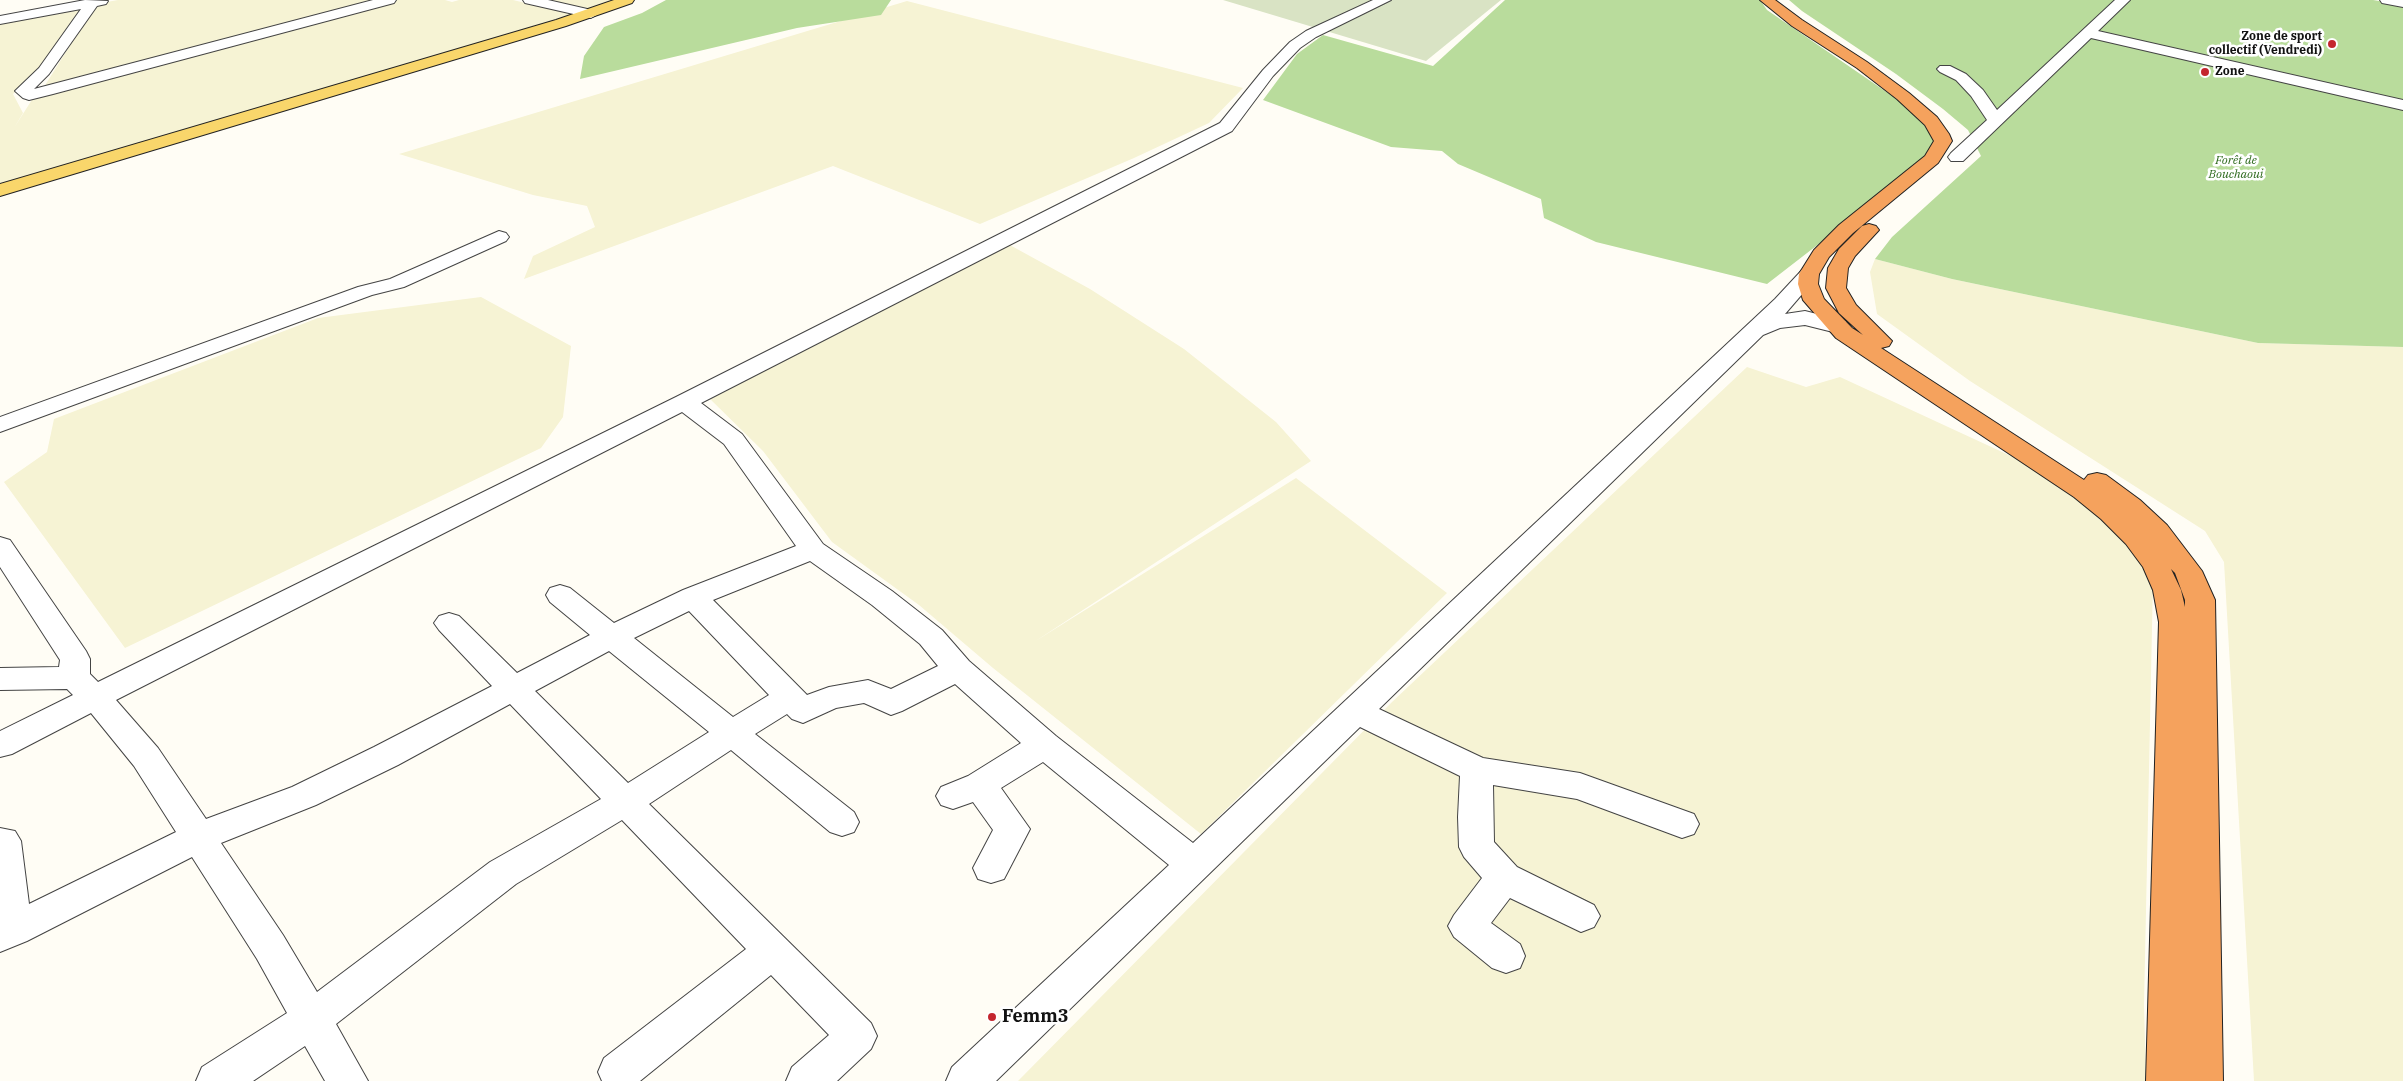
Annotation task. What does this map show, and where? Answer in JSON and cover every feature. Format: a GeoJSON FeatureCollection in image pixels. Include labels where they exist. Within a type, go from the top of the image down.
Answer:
{"type":"FeatureCollection","features":[{"type":"Feature","properties":{"kind":"highway"},"geometry":{"type":"LineString","coordinates":[[1767,0],[1797,23],[1862,65],[1903,96],[1931,121],[1942,134],[1943,141],[1932,159],[1833,241],[1809,274],[1808,284],[1814,300],[1837,326],[1882,360],[2083,491],[2136,538],[2156,566],[2167,590],[2174,622],[2167,1081]]}},
{"type":"Feature","properties":{"kind":"highway"},"geometry":{"type":"LineString","coordinates":[[1779,0],[1796,16],[1880,69],[1944,118],[1959,138],[1961,145],[1957,157],[1850,248],[1838,268],[1836,288],[1853,315],[1889,346],[1930,377],[2108,488],[2131,506],[2157,531],[2188,572],[2200,600],[2202,1081]]}},
{"type":"Feature","properties":{"kind":"main road"},"geometry":{"type":"LineString","coordinates":[[0,190],[591,14],[627,0]]}},
{"type":"Feature","properties":{"kind":"street"},"geometry":{"type":"LineString","coordinates":[[0,20],[107,0]]}},
{"type":"Feature","properties":{"kind":"street"},"geometry":{"type":"LineString","coordinates":[[92,3],[44,71],[23,91],[29,95],[47,91],[389,0]]}},
{"type":"Feature","properties":{"kind":"street"},"geometry":{"type":"LineString","coordinates":[[530,0],[591,14]]}},
{"type":"Feature","properties":{"kind":"street"},"geometry":{"type":"LineString","coordinates":[[0,745],[84,687],[684,402],[1226,126],[1268,73],[1295,45],[1311,34],[1384,0]]}},
{"type":"Feature","properties":{"kind":"street"},"geometry":{"type":"LineString","coordinates":[[1957,157],[2123,0]]}},
{"type":"Feature","properties":{"kind":"street"},"geometry":{"type":"LineString","coordinates":[[2386,0],[2403,3]]}},
{"type":"Feature","properties":{"kind":"street"},"geometry":{"type":"LineString","coordinates":[[2088,33],[2403,105]]}},
{"type":"Feature","properties":{"kind":"street"},"geometry":{"type":"LineString","coordinates":[[1945,69],[1961,77],[1977,93],[1996,121]]}},
{"type":"Feature","properties":{"kind":"street"},"geometry":{"type":"LineString","coordinates":[[0,425],[365,291],[398,283],[499,237]]}},
{"type":"Feature","properties":{"kind":"street"},"geometry":{"type":"LineString","coordinates":[[967,1081],[1751,335],[1783,304],[1809,274]]}},
{"type":"Feature","properties":{"kind":"street"},"geometry":{"type":"LineString","coordinates":[[1751,335],[1775,322],[1786,319],[1815,319],[1837,326]]}},
{"type":"Feature","properties":{"kind":"street"},"geometry":{"type":"LineString","coordinates":[[684,402],[733,439],[813,550],[882,598],[931,637],[958,669],[1044,745],[1194,864]]}},
{"type":"Feature","properties":{"kind":"street"},"geometry":{"type":"LineString","coordinates":[[0,546],[75,659],[84,687],[146,757],[270,948],[348,1081]]}},
{"type":"Feature","properties":{"kind":"street"},"geometry":{"type":"LineString","coordinates":[[3,842],[7,933],[198,837],[304,796],[386,756],[611,637],[693,597],[813,550]]}},
{"type":"Feature","properties":{"kind":"street"},"geometry":{"type":"LineString","coordinates":[[560,596],[842,822]]}},
{"type":"Feature","properties":{"kind":"street"},"geometry":{"type":"LineString","coordinates":[[693,597],[802,711],[829,698],[868,691],[891,703],[958,669]]}},
{"type":"Feature","properties":{"kind":"street"},"geometry":{"type":"LineString","coordinates":[[449,623],[857,1036],[808,1081]]}},
{"type":"Feature","properties":{"kind":"street"},"geometry":{"type":"LineString","coordinates":[[0,679],[84,687]]}},
{"type":"Feature","properties":{"kind":"street"},"geometry":{"type":"LineString","coordinates":[[217,1081],[312,1019],[503,873],[625,802],[789,697]]}},
{"type":"Feature","properties":{"kind":"street"},"geometry":{"type":"LineString","coordinates":[[1355,711],[1477,770],[1580,786],[1682,824]]}},
{"type":"Feature","properties":{"kind":"street"},"geometry":{"type":"LineString","coordinates":[[991,868],[1012,829],[966,790],[1044,745]]}},
{"type":"Feature","properties":{"kind":"street"},"geometry":{"type":"LineString","coordinates":[[1477,770],[1474,817],[1477,847],[1504,878],[1581,916]]}},
{"type":"Feature","properties":{"kind":"street"},"geometry":{"type":"LineString","coordinates":[[1504,878],[1467,926],[1506,956]]}},
{"type":"Feature","properties":{"kind":"street"},"geometry":{"type":"LineString","coordinates":[[620,1072],[773,951]]}},
{"type":"Feature","properties":{"kind":"shaded area"},"geometry":{"type":"Polygon","coordinates":[[[118,0],[382,0],[44,87],[92,10],[55,56],[13,94],[23,113],[14,128],[35,95],[392,0],[445,0],[452,2],[459,0],[513,0],[575,15],[0,184],[0,21],[118,0]]]}},
{"type":"Feature","properties":{"kind":"shaded area"},"geometry":{"type":"Polygon","coordinates":[[[534,0],[620,0],[579,12],[534,0]]]}},
{"type":"Feature","properties":{"kind":"shaded area"},"geometry":{"type":"Polygon","coordinates":[[[907,1],[1243,88],[1209,123],[1134,158],[980,224],[833,166],[524,279],[533,256],[595,227],[587,206],[533,195],[399,154],[907,1]]]}},
{"type":"Feature","properties":{"kind":"shaded area"},"geometry":{"type":"Polygon","coordinates":[[[1008,244],[1090,289],[1184,349],[1276,422],[1311,461],[1034,642],[1296,478],[1447,593],[1201,834],[993,668],[919,605],[832,542],[763,451],[710,399],[1008,244]]]}},
{"type":"Feature","properties":{"kind":"shaded area"},"geometry":{"type":"Polygon","coordinates":[[[1875,259],[1952,279],[2258,343],[2403,347],[2403,1081],[2254,1081],[2224,562],[2205,531],[1970,381],[1877,314],[1870,272],[1875,259]]]}},
{"type":"Feature","properties":{"kind":"shaded area"},"geometry":{"type":"Polygon","coordinates":[[[481,297],[571,346],[563,417],[541,448],[125,648],[4,482],[47,452],[54,419],[318,318],[481,297]]]}},
{"type":"Feature","properties":{"kind":"shaded area"},"geometry":{"type":"Polygon","coordinates":[[[1747,367],[1806,387],[1840,377],[2026,463],[2077,496],[2127,542],[2153,581],[2144,1005],[2146,1081],[1018,1081],[1392,702],[1747,367]]]}},
{"type":"Feature","properties":{"kind":"green space"},"geometry":{"type":"Polygon","coordinates":[[[666,0],[891,0],[881,15],[797,28],[580,79],[584,56],[604,27],[642,13],[666,0]]]}},
{"type":"Feature","properties":{"kind":"green space"},"geometry":{"type":"Polygon","coordinates":[[[1223,0],[1501,0],[1426,61],[1223,0]]]}},
{"type":"Feature","properties":{"kind":"green space"},"geometry":{"type":"Polygon","coordinates":[[[1505,0],[1760,0],[1767,10],[1920,115],[1937,131],[1933,148],[1913,171],[1767,284],[1596,242],[1544,218],[1541,199],[1458,164],[1442,151],[1391,147],[1263,100],[1297,54],[1323,35],[1433,66],[1505,0]]]}},
{"type":"Feature","properties":{"kind":"green space","name":"Forêt de Bouchaoui"},"geometry":{"type":"Polygon","coordinates":[[[1789,0],[2373,0],[2403,5],[2403,347],[2258,343],[1952,279],[1875,259],[1892,237],[1981,156],[1968,130],[1943,109],[1789,0]]]}},
{"type":"Feature","properties":{"kind":"place","name":"Zone de sport collectif (Vendredi)"},"geometry":{"type":"Point","coordinates":[2332,44]}},
{"type":"Feature","properties":{"kind":"place","name":"Zone"},"geometry":{"type":"Point","coordinates":[2205,72]}},
{"type":"Feature","properties":{"kind":"place","name":"Femm3"},"geometry":{"type":"Point","coordinates":[992,1017]}}]}
